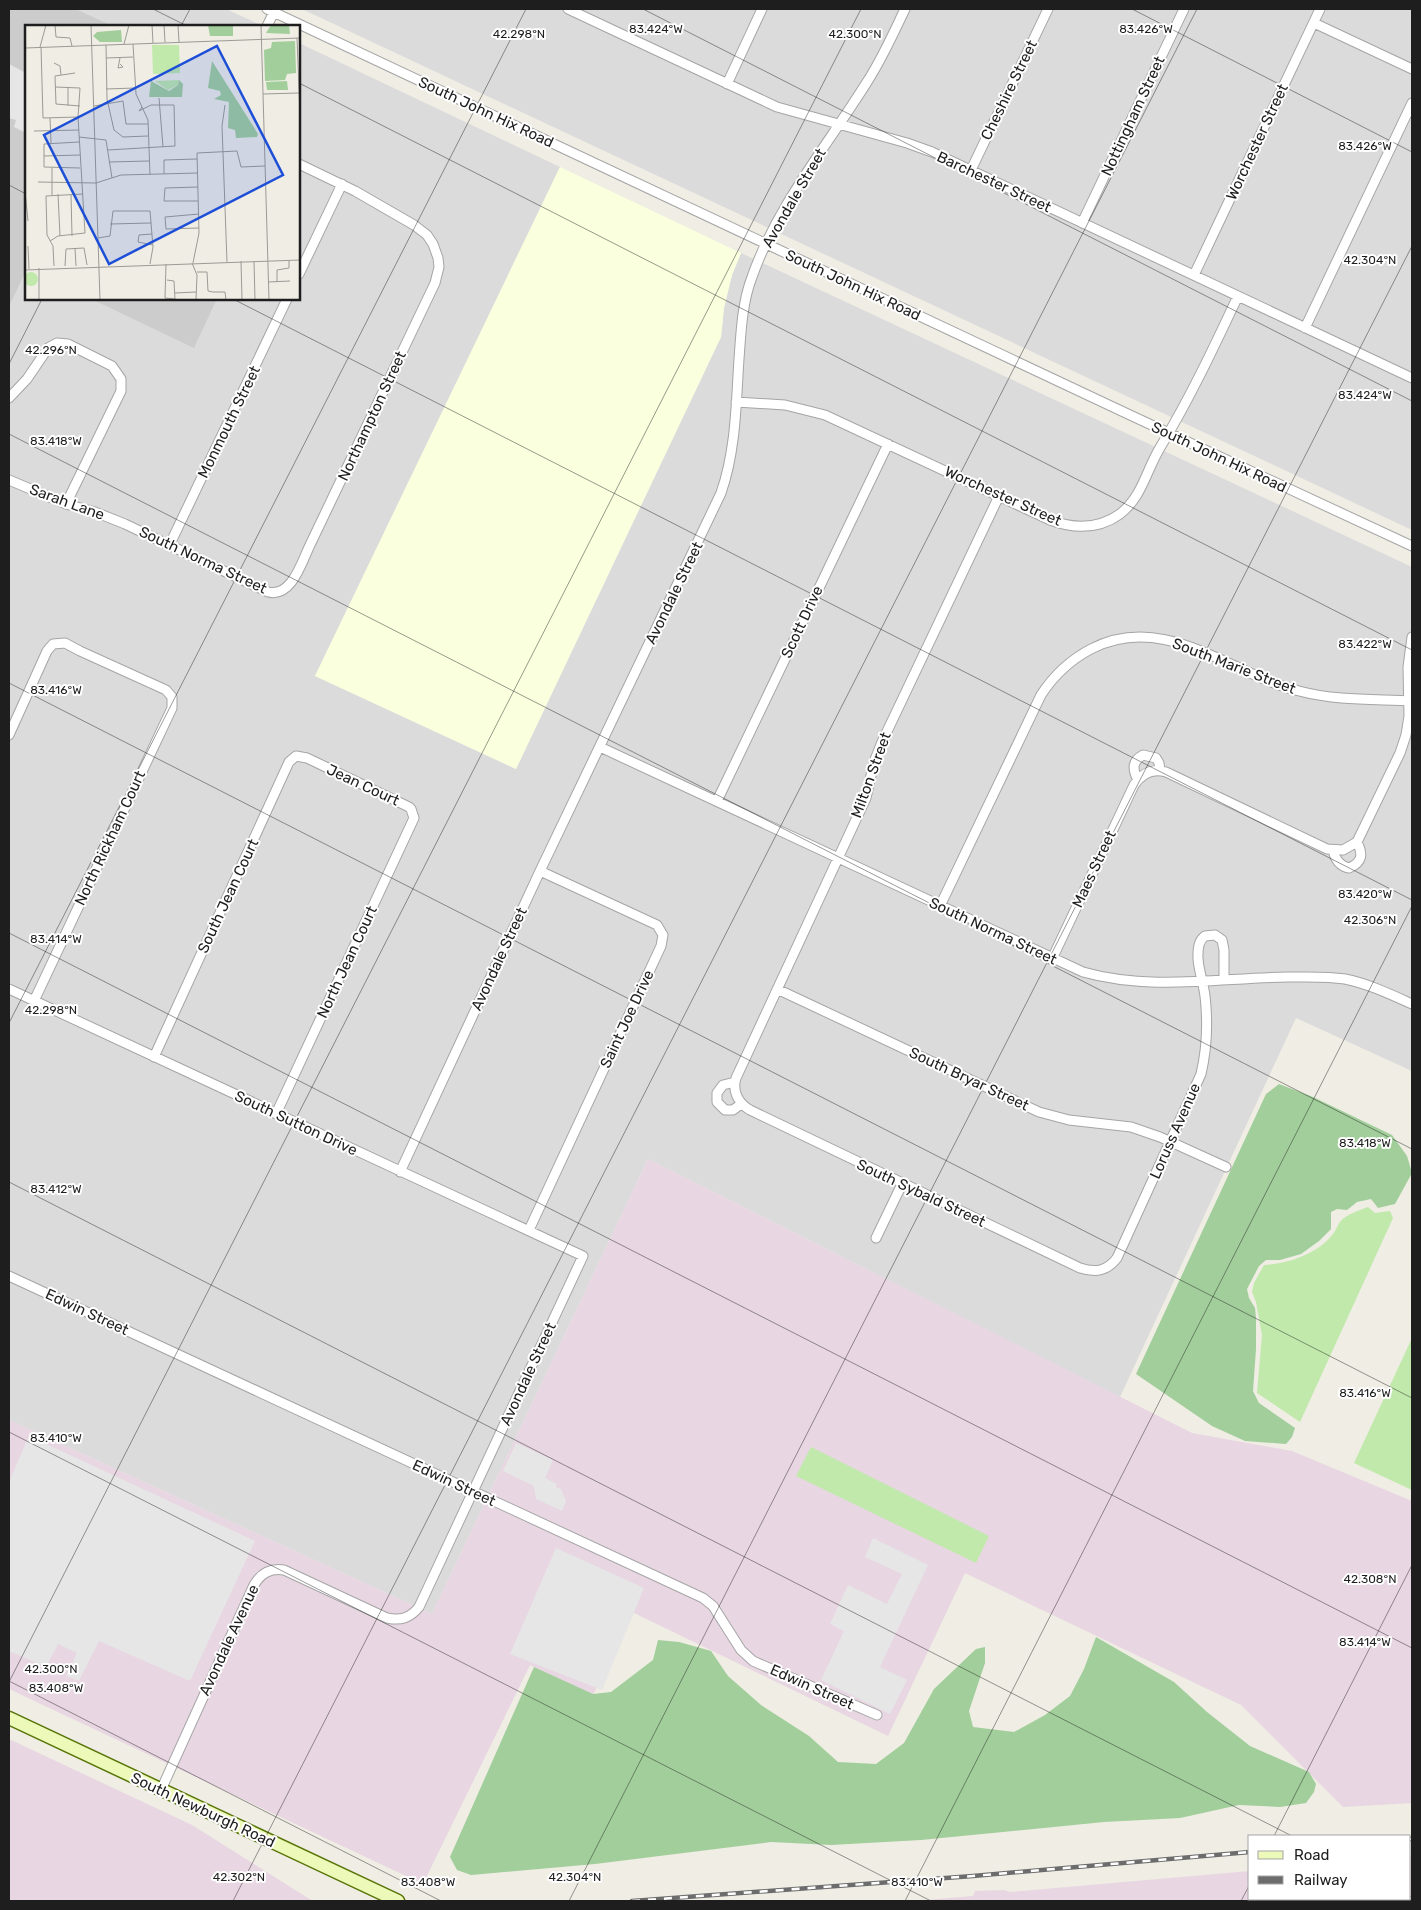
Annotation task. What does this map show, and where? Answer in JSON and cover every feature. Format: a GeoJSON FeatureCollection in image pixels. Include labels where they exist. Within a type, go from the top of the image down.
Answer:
{"type":"FeatureCollection","features":[{"type":"Feature","properties":{"kind":"main road","name":"South Newburgh Road"},"geometry":{"type":"LineString","coordinates":[[9,1718],[398,1901]]}},
{"type":"Feature","properties":{"kind":"street","name":"Barchester Street"},"geometry":{"type":"LineString","coordinates":[[568,9],[777,107],[907,143],[971,170],[1412,378]]}},
{"type":"Feature","properties":{"kind":"street"},"geometry":{"type":"LineString","coordinates":[[727,84],[762,9]]}},
{"type":"Feature","properties":{"kind":"street","name":"Avondale Street"},"geometry":{"type":"LineString","coordinates":[[400,1172],[540,871],[721,493],[732,456],[744,307],[752,277],[765,244],[785,207],[877,65],[905,9]]}},
{"type":"Feature","properties":{"kind":"street","name":"Cheshire Street"},"geometry":{"type":"LineString","coordinates":[[971,170],[1048,9]]}},
{"type":"Feature","properties":{"kind":"street","name":"Nottingham Street"},"geometry":{"type":"LineString","coordinates":[[1082,223],[1184,9]]}},
{"type":"Feature","properties":{"kind":"street","name":"Worchester Street"},"geometry":{"type":"LineString","coordinates":[[1194,275],[1320,9]]}},
{"type":"Feature","properties":{"kind":"street"},"geometry":{"type":"LineString","coordinates":[[267,25],[270,10]]}},
{"type":"Feature","properties":{"kind":"street","name":"South John Hix Road"},"geometry":{"type":"LineString","coordinates":[[270,10],[765,244],[1412,546]]}},
{"type":"Feature","properties":{"kind":"street"},"geometry":{"type":"LineString","coordinates":[[1314,23],[1412,69]]}},
{"type":"Feature","properties":{"kind":"street"},"geometry":{"type":"LineString","coordinates":[[1306,328],[1412,103]]}},
{"type":"Feature","properties":{"kind":"street"},"geometry":{"type":"LineString","coordinates":[[300,164],[342,184],[300,272]]}},
{"type":"Feature","properties":{"kind":"street","name":"Northampton Street"},"geometry":{"type":"LineString","coordinates":[[282,591],[293,581],[435,283],[439,267],[433,244],[427,235],[414,225],[342,184]]}},
{"type":"Feature","properties":{"kind":"street","name":"Worchester Street"},"geometry":{"type":"LineString","coordinates":[[736,402],[785,405],[812,411],[839,421],[1062,524],[1086,526],[1110,520],[1124,510],[1138,495],[1160,447],[1170,434],[1238,296]]}},
{"type":"Feature","properties":{"kind":"street","name":"Monmouth Street"},"geometry":{"type":"LineString","coordinates":[[170,544],[287,300]]}},
{"type":"Feature","properties":{"kind":"street"},"geometry":{"type":"LineString","coordinates":[[9,398],[27,379],[48,348],[57,343],[68,344],[112,366],[119,374],[120,391],[66,504]]}},
{"type":"Feature","properties":{"kind":"street","name":"Scott Drive"},"geometry":{"type":"LineString","coordinates":[[717,801],[888,444]]}},
{"type":"Feature","properties":{"kind":"street","name":"Sarah Lane"},"geometry":{"type":"LineString","coordinates":[[9,480],[66,504],[95,512],[125,524]]}},
{"type":"Feature","properties":{"kind":"street","name":"Milton Street"},"geometry":{"type":"LineString","coordinates":[[742,1104],[733,1110],[724,1110],[717,1102],[717,1093],[723,1085],[734,1082],[866,798],[874,762],[882,742],[999,496]]}},
{"type":"Feature","properties":{"kind":"street","name":"South Norma Street"},"geometry":{"type":"LineString","coordinates":[[125,524],[268,592],[276,593],[282,591]]}},
{"type":"Feature","properties":{"kind":"street","name":"Maes Street"},"geometry":{"type":"LineString","coordinates":[[1052,959],[1138,780],[1133,770],[1134,763],[1143,755],[1156,758],[1160,770],[1333,850],[1335,858],[1340,864],[1349,868],[1358,863],[1361,859],[1361,850],[1357,842],[1404,744],[1410,701],[1408,667],[1412,637]]}},
{"type":"Feature","properties":{"kind":"street","name":"South Marie Street"},"geometry":{"type":"LineString","coordinates":[[940,906],[1041,694],[1066,665],[1097,646],[1128,638],[1164,638],[1188,645],[1258,677],[1299,691],[1343,699],[1410,701]]}},
{"type":"Feature","properties":{"kind":"street","name":"North Rickham Court"},"geometry":{"type":"LineString","coordinates":[[9,735],[49,647],[56,642],[65,643],[170,693],[174,702],[34,1001]]}},
{"type":"Feature","properties":{"kind":"street","name":"South Norma Street"},"geometry":{"type":"LineString","coordinates":[[600,747],[1083,972],[1113,980],[1136,982],[1312,976],[1338,978],[1376,988],[1412,1004]]}},
{"type":"Feature","properties":{"kind":"street","name":"South Jean Court"},"geometry":{"type":"LineString","coordinates":[[154,1057],[289,762],[296,756],[302,756],[314,762]]}},
{"type":"Feature","properties":{"kind":"street","name":"Jean Court"},"geometry":{"type":"LineString","coordinates":[[314,762],[411,809]]}},
{"type":"Feature","properties":{"kind":"street"},"geometry":{"type":"LineString","coordinates":[[1138,780],[1149,772],[1160,770]]}},
{"type":"Feature","properties":{"kind":"street","name":"North Jean Court"},"geometry":{"type":"LineString","coordinates":[[276,1114],[413,822],[414,818],[411,809]]}},
{"type":"Feature","properties":{"kind":"street"},"geometry":{"type":"LineString","coordinates":[[1333,850],[1348,848],[1357,842]]}},
{"type":"Feature","properties":{"kind":"street","name":"Saint Joe Drive"},"geometry":{"type":"LineString","coordinates":[[529,1230],[661,946],[664,935],[657,925],[540,871]]}},
{"type":"Feature","properties":{"kind":"street","name":"Loruss Avenue"},"geometry":{"type":"LineString","coordinates":[[1105,1269],[1117,1258],[1196,1085],[1204,1058],[1206,1023],[1205,995],[1201,980],[1198,947],[1203,938],[1210,935],[1218,937],[1222,943],[1224,979]]}},
{"type":"Feature","properties":{"kind":"street","name":"South Sutton Drive"},"geometry":{"type":"LineString","coordinates":[[9,989],[583,1256]]}},
{"type":"Feature","properties":{"kind":"street","name":"South Bryar Street"},"geometry":{"type":"LineString","coordinates":[[777,989],[1039,1112],[1069,1120],[1131,1127],[1170,1141],[1226,1167]]}},
{"type":"Feature","properties":{"kind":"street","name":"South Sybald Street"},"geometry":{"type":"LineString","coordinates":[[734,1082],[736,1096],[750,1110],[1080,1268],[1094,1271],[1105,1269]]}},
{"type":"Feature","properties":{"kind":"street"},"geometry":{"type":"LineString","coordinates":[[876,1238],[902,1184]]}},
{"type":"Feature","properties":{"kind":"street","name":"Avondale Street"},"geometry":{"type":"LineString","coordinates":[[473,1492],[583,1256]]}},
{"type":"Feature","properties":{"kind":"street","name":"Edwin Street"},"geometry":{"type":"LineString","coordinates":[[9,1276],[703,1598],[713,1606],[741,1650],[753,1661],[877,1715]]}},
{"type":"Feature","properties":{"kind":"street","name":"Avondale Avenue"},"geometry":{"type":"LineString","coordinates":[[161,1790],[254,1584],[260,1576],[272,1570],[284,1570],[387,1618],[396,1620],[407,1618],[415,1613],[419,1607],[473,1492]]}},
{"type":"Feature","properties":{"kind":"shaded area"},"geometry":{"type":"Polygon","coordinates":[[[9,9],[76,9],[111,25],[25,25],[25,273],[9,307],[9,9]]]}},
{"type":"Feature","properties":{"kind":"shaded area"},"geometry":{"type":"Polygon","coordinates":[[[76,9],[226,9],[261,25],[111,25],[76,9]]]}},
{"type":"Feature","properties":{"kind":"shaded area"},"geometry":{"type":"Polygon","coordinates":[[[302,9],[1412,9],[1412,530],[302,9]]]}},
{"type":"Feature","properties":{"kind":"shaded area"},"geometry":{"type":"Polygon","coordinates":[[[300,43],[560,167],[315,676],[516,769],[721,337],[724,308],[732,275],[741,253],[1412,567],[1412,1071],[1296,1018],[1120,1397],[648,1159],[432,1614],[9,1420],[9,307],[25,273],[25,300],[93,300],[194,347],[217,300],[300,300],[300,43]]]}},
{"type":"Feature","properties":{"kind":"shaded area"},"geometry":{"type":"Polygon","coordinates":[[[9,64],[25,72],[25,132],[14,127],[16,120],[9,118],[9,64]]]}},
{"type":"Feature","properties":{"kind":"shaded area"},"geometry":{"type":"Polygon","coordinates":[[[560,167],[741,253],[732,275],[724,308],[721,337],[516,769],[315,676],[560,167]]]}},
{"type":"Feature","properties":{"kind":"shaded area"},"geometry":{"type":"Polygon","coordinates":[[[93,300],[217,300],[194,348],[93,300]]]}},
{"type":"Feature","properties":{"kind":"shaded area"},"geometry":{"type":"Polygon","coordinates":[[[648,1159],[1192,1433],[1292,1451],[1412,1501],[1412,1803],[1343,1807],[1241,1705],[965,1573],[888,1736],[634,1613],[593,1695],[530,1665],[423,1884],[9,1689],[9,1420],[432,1614],[648,1159]]]}},
{"type":"Feature","properties":{"kind":"shaded area"},"geometry":{"type":"Polygon","coordinates":[[[29,1436],[255,1541],[190,1681],[99,1641],[79,1681],[66,1676],[77,1653],[58,1644],[46,1667],[9,1651],[9,1482],[29,1436]]]}},
{"type":"Feature","properties":{"kind":"shaded area"},"geometry":{"type":"Polygon","coordinates":[[[516,1443],[553,1460],[545,1478],[557,1484],[556,1487],[561,1489],[566,1501],[562,1511],[536,1499],[532,1485],[503,1471],[516,1443]]]}},
{"type":"Feature","properties":{"kind":"shaded area"},"geometry":{"type":"Polygon","coordinates":[[[873,1538],[928,1565],[880,1667],[907,1680],[890,1714],[821,1680],[844,1631],[830,1624],[848,1585],[887,1604],[902,1574],[865,1557],[873,1538]]]}},
{"type":"Feature","properties":{"kind":"shaded area"},"geometry":{"type":"Polygon","coordinates":[[[556,1548],[644,1588],[602,1690],[510,1654],[556,1548]]]}},
{"type":"Feature","properties":{"kind":"shaded area"},"geometry":{"type":"Polygon","coordinates":[[[9,1739],[192,1825],[311,1900],[9,1901],[9,1739]]]}},
{"type":"Feature","properties":{"kind":"shaded area"},"geometry":{"type":"Polygon","coordinates":[[[1412,1856],[1412,1901],[914,1901],[973,1896],[975,1891],[1004,1890],[1010,1892],[1248,1871],[1248,1900],[1411,1900],[1412,1856]]]}},
{"type":"Feature","properties":{"kind":"green space"},"geometry":{"type":"Polygon","coordinates":[[[1279,1084],[1313,1097],[1392,1135],[1407,1156],[1412,1173],[1395,1204],[1378,1208],[1371,1199],[1357,1202],[1347,1210],[1337,1209],[1331,1212],[1331,1229],[1319,1241],[1301,1254],[1280,1260],[1266,1260],[1259,1266],[1247,1289],[1249,1298],[1255,1308],[1256,1318],[1253,1391],[1259,1403],[1295,1428],[1292,1437],[1286,1444],[1245,1441],[1212,1426],[1136,1374],[1266,1094],[1279,1084]]]}},
{"type":"Feature","properties":{"kind":"green space"},"geometry":{"type":"Polygon","coordinates":[[[1368,1207],[1375,1213],[1390,1211],[1393,1218],[1300,1422],[1257,1393],[1262,1335],[1256,1302],[1252,1292],[1254,1283],[1264,1265],[1282,1263],[1311,1252],[1327,1241],[1340,1221],[1368,1207]]]}},
{"type":"Feature","properties":{"kind":"green space"},"geometry":{"type":"Polygon","coordinates":[[[1412,1338],[1412,1490],[1354,1463],[1412,1338]]]}},
{"type":"Feature","properties":{"kind":"green space"},"geometry":{"type":"Polygon","coordinates":[[[811,1447],[989,1536],[976,1563],[796,1476],[811,1447]]]}},
{"type":"Feature","properties":{"kind":"green space"},"geometry":{"type":"Polygon","coordinates":[[[1096,1637],[1174,1682],[1207,1712],[1250,1746],[1309,1772],[1316,1784],[1314,1792],[1306,1803],[1280,1807],[1239,1805],[1180,1818],[1104,1822],[921,1840],[831,1845],[771,1842],[595,1864],[471,1875],[457,1870],[450,1857],[534,1667],[593,1694],[611,1692],[653,1660],[658,1640],[679,1642],[711,1651],[728,1676],[761,1705],[809,1736],[838,1762],[876,1764],[904,1743],[934,1689],[976,1649],[985,1647],[985,1663],[969,1711],[973,1727],[1014,1732],[1045,1715],[1070,1696],[1084,1669],[1096,1637]]]}},
{"type":"Feature","properties":{"kind":"railway"},"geometry":{"type":"LineString","coordinates":[[632,1901],[973,1876],[1248,1852]]}}]}
